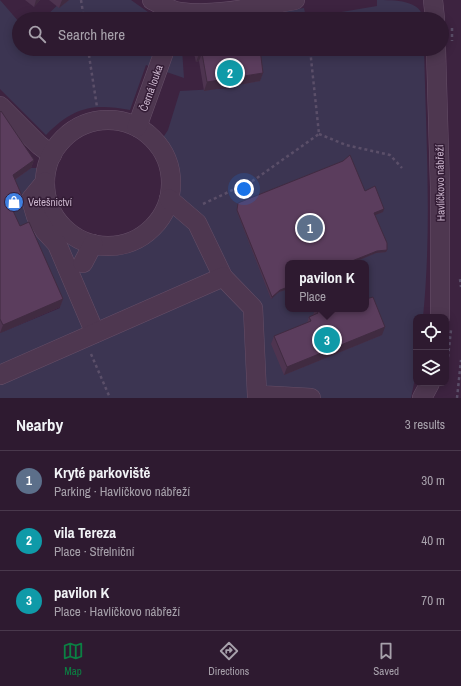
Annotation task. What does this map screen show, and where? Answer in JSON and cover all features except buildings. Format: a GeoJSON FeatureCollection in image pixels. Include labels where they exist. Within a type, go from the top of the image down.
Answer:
{"type":"FeatureCollection","features":[{"type":"Feature","properties":{"kind":"street"},"geometry":{"type":"LineString","coordinates":[[152,0],[171,12]]}},
{"type":"Feature","properties":{"kind":"street"},"geometry":{"type":"LineString","coordinates":[[225,12],[295,0]]}},
{"type":"Feature","properties":{"kind":"street"},"geometry":{"type":"LineString","coordinates":[[433,0],[434,12]]}},
{"type":"Feature","properties":{"kind":"street","name":"Černá louka"},"geometry":{"type":"LineString","coordinates":[[137,127],[162,56]]}},
{"type":"Feature","properties":{"kind":"street","name":"Havlíčkovo nábřeží"},"geometry":{"type":"LineString","coordinates":[[436,56],[440,179],[440,314]]}},
{"type":"Feature","properties":{"kind":"street"},"geometry":{"type":"LineString","coordinates":[[0,106],[39,145],[52,154]]}},
{"type":"Feature","properties":{"kind":"street"},"geometry":{"type":"LineString","coordinates":[[110,120],[124,122],[137,127],[149,135],[166,157],[171,178],[169,199],[164,212],[157,224],[134,241],[121,245],[107,246],[79,240],[58,222],[46,196],[45,182],[47,168],[52,154],[70,133],[82,126],[110,120]]}},
{"type":"Feature","properties":{"kind":"street"},"geometry":{"type":"LineString","coordinates":[[45,182],[31,199],[36,216],[45,231],[57,244],[90,336]]}},
{"type":"Feature","properties":{"kind":"street"},"geometry":{"type":"LineString","coordinates":[[169,199],[197,222],[223,277],[253,308],[257,394],[311,398]]}},
{"type":"Feature","properties":{"kind":"street"},"geometry":{"type":"LineString","coordinates":[[83,263],[93,244]]}},
{"type":"Feature","properties":{"kind":"street"},"geometry":{"type":"LineString","coordinates":[[0,375],[223,277]]}},
{"type":"Feature","properties":{"kind":"street"},"geometry":{"type":"LineString","coordinates":[[422,398],[428,386]]}},
{"type":"Feature","properties":{"kind":"path"},"geometry":{"type":"LineString","coordinates":[[81,0],[83,12]]}},
{"type":"Feature","properties":{"kind":"path"},"geometry":{"type":"LineString","coordinates":[[89,56],[97,106]]}},
{"type":"Feature","properties":{"kind":"path"},"geometry":{"type":"LineString","coordinates":[[311,56],[319,134]]}},
{"type":"Feature","properties":{"kind":"path"},"geometry":{"type":"LineString","coordinates":[[319,134],[346,145],[390,155],[402,168]]}},
{"type":"Feature","properties":{"kind":"path"},"geometry":{"type":"LineString","coordinates":[[185,212],[254,180],[319,134]]}},
{"type":"Feature","properties":{"kind":"path"},"geometry":{"type":"LineString","coordinates":[[90,336],[110,398]]}},
{"type":"Feature","properties":{"kind":"path"},"geometry":{"type":"LineString","coordinates":[[457,398],[461,360]]}},
{"type":"Feature","properties":{"kind":"shaded area"},"geometry":{"type":"Polygon","coordinates":[[[0,0],[12,14],[12,56],[182,56],[184,78],[146,65],[130,110],[105,107],[84,109],[65,118],[46,135],[0,89],[0,0]]]}},
{"type":"Feature","properties":{"kind":"shaded area"},"geometry":{"type":"Polygon","coordinates":[[[63,0],[131,0],[148,12],[50,12],[63,0]]]}},
{"type":"Feature","properties":{"kind":"shaded area"},"geometry":{"type":"Polygon","coordinates":[[[377,0],[399,1],[406,2],[418,8],[420,12],[342,12],[377,6],[377,0]]]}},
{"type":"Feature","properties":{"kind":"shaded area"},"geometry":{"type":"Polygon","coordinates":[[[304,8],[305,12],[279,12],[304,8]]]}},
{"type":"Feature","properties":{"kind":"shaded area"},"geometry":{"type":"Polygon","coordinates":[[[252,56],[424,56],[428,183],[426,284],[423,314],[413,314],[413,386],[411,398],[0,398],[0,333],[60,308],[27,230],[17,234],[6,210],[20,204],[10,183],[31,168],[47,168],[46,195],[56,218],[64,228],[85,242],[110,247],[122,245],[138,239],[151,230],[161,218],[167,205],[170,191],[169,176],[165,160],[158,145],[168,130],[180,91],[235,88],[252,56]]]}},
{"type":"Feature","properties":{"kind":"place","name":"vila Tereza"},"geometry":{"type":"Point","coordinates":[230,73]}},
{"type":"Feature","properties":{"kind":"place","name":"Vetešnictví"},"geometry":{"type":"Point","coordinates":[14,202]}},
{"type":"Feature","properties":{"kind":"place","name":"Kryté parkoviště"},"geometry":{"type":"Point","coordinates":[310,228]}},
{"type":"Feature","properties":{"kind":"place","name":"pavilon K"},"geometry":{"type":"Point","coordinates":[327,340]}}]}
